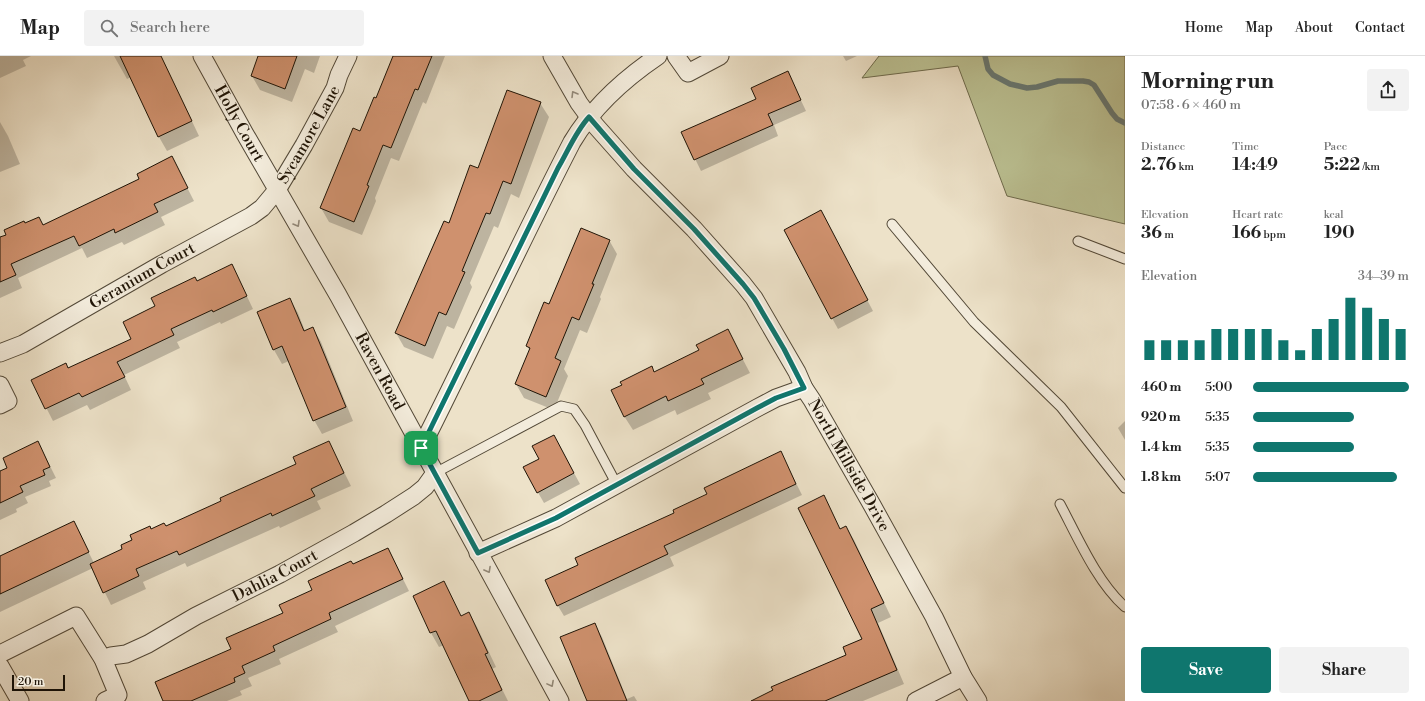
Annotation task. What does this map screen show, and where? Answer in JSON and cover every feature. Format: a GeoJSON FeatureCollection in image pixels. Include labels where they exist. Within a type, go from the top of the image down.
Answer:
{"type":"FeatureCollection","features":[{"type":"Feature","properties":{"kind":"street","name":"Holly Court"},"geometry":{"type":"LineString","coordinates":[[202,56],[277,190]]}},
{"type":"Feature","properties":{"kind":"street","name":"Sycamore Lane"},"geometry":{"type":"LineString","coordinates":[[277,190],[304,145],[335,88],[348,56]]}},
{"type":"Feature","properties":{"kind":"street","name":"North Millside Drive"},"geometry":{"type":"LineString","coordinates":[[552,56],[579,103],[589,117],[634,169],[694,229],[754,298],[872,505],[934,618],[963,677],[978,701]]}},
{"type":"Feature","properties":{"kind":"street"},"geometry":{"type":"LineString","coordinates":[[421,448],[558,168],[576,136],[589,117],[608,96],[638,70],[658,56]]}},
{"type":"Feature","properties":{"kind":"street"},"geometry":{"type":"LineString","coordinates":[[676,56],[688,73],[720,56]]}},
{"type":"Feature","properties":{"kind":"street","name":"Geranium Court"},"geometry":{"type":"LineString","coordinates":[[0,352],[23,344],[162,264],[251,216],[262,208],[277,190]]}},
{"type":"Feature","properties":{"kind":"street","name":"Raven Road"},"geometry":{"type":"LineString","coordinates":[[277,190],[320,262],[560,701]]}},
{"type":"Feature","properties":{"kind":"street"},"geometry":{"type":"LineString","coordinates":[[0,385],[8,401],[0,405]]}},
{"type":"Feature","properties":{"kind":"street"},"geometry":{"type":"LineString","coordinates":[[478,553],[543,525],[776,398],[804,388]]}},
{"type":"Feature","properties":{"kind":"street","name":"Dahlia Court"},"geometry":{"type":"LineString","coordinates":[[103,659],[111,656],[126,654],[148,644],[196,616],[280,574],[354,533],[414,496],[425,487],[435,473]]}},
{"type":"Feature","properties":{"kind":"street"},"geometry":{"type":"LineString","coordinates":[[0,654],[76,616],[103,659],[118,695],[105,701]]}},
{"type":"Feature","properties":{"kind":"street"},"geometry":{"type":"LineString","coordinates":[[0,666],[20,701]]}},
{"type":"Feature","properties":{"kind":"street"},"geometry":{"type":"LineString","coordinates":[[916,701],[963,677]]}},
{"type":"Feature","properties":{"kind":"lane"},"geometry":{"type":"LineString","coordinates":[[892,224],[974,322],[1061,407],[1125,488]]}},
{"type":"Feature","properties":{"kind":"lane"},"geometry":{"type":"LineString","coordinates":[[1078,241],[1125,259]]}},
{"type":"Feature","properties":{"kind":"lane"},"geometry":{"type":"LineString","coordinates":[[435,473],[561,406],[574,409],[585,425],[617,485]]}},
{"type":"Feature","properties":{"kind":"lane"},"geometry":{"type":"LineString","coordinates":[[1060,504],[1100,577],[1116,599],[1125,607]]}},
{"type":"Feature","properties":{"kind":"green space"},"geometry":{"type":"Polygon","coordinates":[[[879,56],[1125,56],[1125,224],[1007,196],[958,66],[862,78],[879,56]]]}},
{"type":"Feature","properties":{"kind":"building"},"geometry":{"type":"Polygon","coordinates":[[[120,56],[161,56],[192,121],[158,137],[120,56]]]}},
{"type":"Feature","properties":{"kind":"building"},"geometry":{"type":"Polygon","coordinates":[[[258,56],[297,56],[285,89],[251,76],[258,56]]]}},
{"type":"Feature","properties":{"kind":"building"},"geometry":{"type":"Polygon","coordinates":[[[393,56],[432,56],[418,90],[415,89],[391,148],[383,145],[367,185],[369,186],[354,222],[320,208],[353,128],[360,131],[374,97],[376,98],[393,56]]]}},
{"type":"Feature","properties":{"kind":"building"},"geometry":{"type":"Polygon","coordinates":[[[788,71],[801,100],[768,114],[773,125],[694,160],[681,132],[756,99],[751,88],[788,71]]]}},
{"type":"Feature","properties":{"kind":"building"},"geometry":{"type":"Polygon","coordinates":[[[507,90],[541,102],[511,184],[503,181],[490,214],[486,213],[462,271],[465,272],[446,315],[439,312],[425,346],[395,333],[444,221],[449,223],[470,165],[478,168],[507,90]]]}},
{"type":"Feature","properties":{"kind":"building"},"geometry":{"type":"Polygon","coordinates":[[[172,156],[188,188],[154,204],[158,212],[115,233],[114,229],[79,246],[74,236],[11,264],[16,275],[0,282],[0,237],[6,235],[4,230],[24,221],[25,223],[39,217],[43,225],[139,179],[137,174],[172,156]]]}},
{"type":"Feature","properties":{"kind":"building"},"geometry":{"type":"Polygon","coordinates":[[[821,210],[868,300],[831,319],[784,230],[821,210]]]}},
{"type":"Feature","properties":{"kind":"building"},"geometry":{"type":"Polygon","coordinates":[[[581,228],[610,240],[579,320],[572,317],[555,358],[561,361],[546,397],[515,384],[530,348],[526,346],[544,302],[549,304],[581,228]]]}},
{"type":"Feature","properties":{"kind":"building"},"geometry":{"type":"Polygon","coordinates":[[[232,264],[247,296],[171,329],[174,335],[117,362],[125,377],[82,397],[79,393],[45,409],[31,380],[66,363],[68,368],[131,339],[123,322],[155,306],[151,298],[195,277],[197,281],[232,264]]]}},
{"type":"Feature","properties":{"kind":"building"},"geometry":{"type":"Polygon","coordinates":[[[290,298],[304,331],[313,327],[346,407],[313,421],[282,346],[273,350],[257,312],[290,298]]]}},
{"type":"Feature","properties":{"kind":"building"},"geometry":{"type":"Polygon","coordinates":[[[728,329],[743,359],[701,379],[704,384],[668,401],[666,396],[624,417],[611,390],[622,385],[620,382],[652,366],[654,372],[699,350],[696,345],[728,329]]]}},
{"type":"Feature","properties":{"kind":"building"},"geometry":{"type":"Polygon","coordinates":[[[554,435],[574,473],[537,493],[523,467],[539,459],[532,446],[554,435]]]}},
{"type":"Feature","properties":{"kind":"building"},"geometry":{"type":"Polygon","coordinates":[[[38,441],[50,467],[43,470],[45,475],[20,486],[23,492],[0,503],[0,471],[7,468],[3,458],[38,441]]]}},
{"type":"Feature","properties":{"kind":"building"},"geometry":{"type":"Polygon","coordinates":[[[329,441],[344,473],[311,489],[315,496],[272,516],[271,513],[179,555],[177,551],[136,569],[139,576],[103,593],[90,564],[122,549],[121,545],[132,540],[130,535],[150,526],[151,529],[164,523],[166,526],[221,501],[220,498],[296,464],[293,457],[329,441]]]}},
{"type":"Feature","properties":{"kind":"building"},"geometry":{"type":"Polygon","coordinates":[[[781,451],[796,484],[664,546],[668,554],[557,606],[545,580],[578,565],[575,558],[674,513],[673,510],[707,494],[704,488],[781,451]]]}},
{"type":"Feature","properties":{"kind":"building"},"geometry":{"type":"Polygon","coordinates":[[[824,495],[840,529],[846,526],[884,603],[871,609],[897,670],[825,701],[751,701],[773,690],[771,687],[846,655],[843,647],[862,639],[798,508],[824,495]]]}},
{"type":"Feature","properties":{"kind":"building"},"geometry":{"type":"Polygon","coordinates":[[[74,521],[89,552],[0,594],[0,556],[74,521]]]}},
{"type":"Feature","properties":{"kind":"building"},"geometry":{"type":"Polygon","coordinates":[[[388,548],[403,579],[329,613],[331,619],[273,646],[275,651],[242,666],[245,673],[234,678],[235,682],[191,701],[163,701],[155,682],[231,649],[226,638],[283,613],[279,605],[312,590],[308,581],[351,561],[353,564],[388,548]]]}},
{"type":"Feature","properties":{"kind":"building"},"geometry":{"type":"Polygon","coordinates":[[[444,581],[461,616],[469,612],[488,653],[485,654],[502,690],[479,701],[469,701],[436,631],[430,633],[413,596],[444,581]]]}},
{"type":"Feature","properties":{"kind":"building"},"geometry":{"type":"Polygon","coordinates":[[[595,623],[627,701],[587,701],[560,637],[595,623]]]}},
{"type":"Feature","properties":{"kind":"waterway"},"geometry":{"type":"LineString","coordinates":[[985,56],[988,69],[993,75],[1010,84],[1027,88],[1037,87],[1058,81],[1089,82],[1094,85],[1117,119],[1125,123]]}},
{"type":"Feature","properties":{"kind":"route"},"geometry":{"type":"LineString","coordinates":[[589,117],[634,169],[646,179],[694,229],[743,284],[754,298],[762,314],[784,349],[804,388],[776,398],[720,427],[543,525],[478,553],[421,448],[456,380],[495,295],[558,168],[584,122],[589,117]]}}]}
